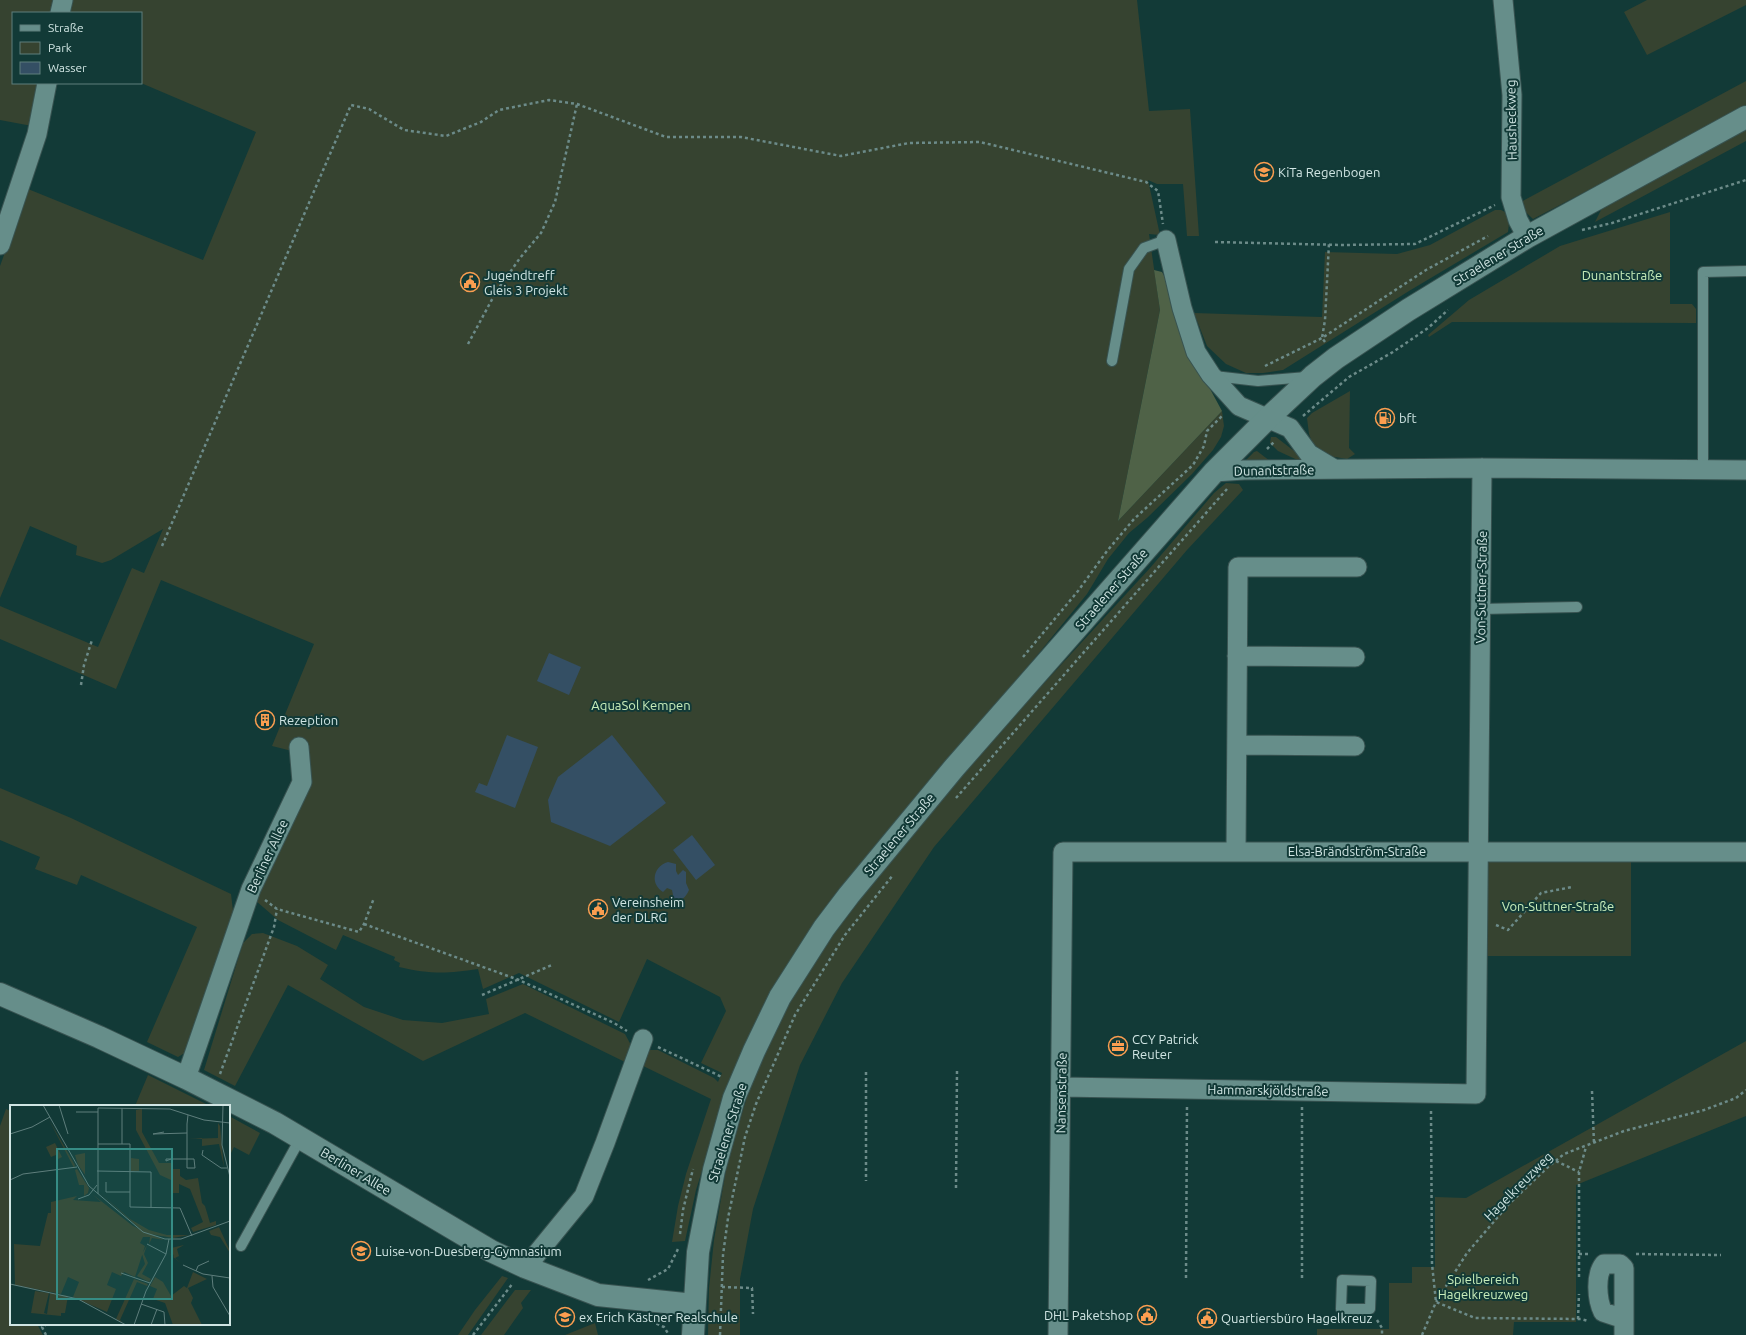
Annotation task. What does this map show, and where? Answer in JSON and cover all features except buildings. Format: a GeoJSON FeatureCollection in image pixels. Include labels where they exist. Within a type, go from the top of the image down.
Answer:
{"type":"FeatureCollection","features":[{"type":"Feature","properties":{"kind":"street"},"geometry":{"type":"LineString","coordinates":[[60,12],[63,0]]}},
{"type":"Feature","properties":{"kind":"street","name":"Hausheckweg"},"geometry":{"type":"LineString","coordinates":[[1503,0],[1512,95],[1511,197],[1518,220],[1527,237]]}},
{"type":"Feature","properties":{"kind":"street"},"geometry":{"type":"LineString","coordinates":[[0,245],[37,134],[47,84]]}},
{"type":"Feature","properties":{"kind":"street","name":"Straelener Straße"},"geometry":{"type":"LineString","coordinates":[[693,1335],[698,1252],[714,1170],[734,1098],[780,998],[824,928],[859,882],[964,757],[1214,472],[1313,376],[1336,358],[1408,310],[1527,237],[1746,117]]}},
{"type":"Feature","properties":{"kind":"street"},"geometry":{"type":"LineString","coordinates":[[1166,240],[1182,308],[1196,352],[1211,375],[1239,406],[1290,428]]}},
{"type":"Feature","properties":{"kind":"street","name":"Dunantstraße"},"geometry":{"type":"LineString","coordinates":[[1290,428],[1309,454],[1334,469]]}},
{"type":"Feature","properties":{"kind":"street","name":"Dunantstraße"},"geometry":{"type":"LineString","coordinates":[[1214,472],[1244,470],[1482,468],[1746,470]]}},
{"type":"Feature","properties":{"kind":"street","name":"Von-Suttner-Straße"},"geometry":{"type":"LineString","coordinates":[[1476,1094],[1482,468]]}},
{"type":"Feature","properties":{"kind":"street"},"geometry":{"type":"LineString","coordinates":[[1236,851],[1238,567],[1357,567]]}},
{"type":"Feature","properties":{"kind":"street"},"geometry":{"type":"LineString","coordinates":[[1237,656],[1355,657]]}},
{"type":"Feature","properties":{"kind":"street"},"geometry":{"type":"LineString","coordinates":[[1237,745],[1355,746]]}},
{"type":"Feature","properties":{"kind":"street","name":"Berliner Allee"},"geometry":{"type":"LineString","coordinates":[[186,1078],[251,888],[302,782],[299,747]]}},
{"type":"Feature","properties":{"kind":"street"},"geometry":{"type":"LineString","coordinates":[[1478,851],[1746,852]]}},
{"type":"Feature","properties":{"kind":"street","name":"Elsa-Brändström-Straße"},"geometry":{"type":"LineString","coordinates":[[1063,852],[1478,851]]}},
{"type":"Feature","properties":{"kind":"street","name":"Nansenstraße"},"geometry":{"type":"LineString","coordinates":[[1058,1335],[1063,852]]}},
{"type":"Feature","properties":{"kind":"street","name":"Berliner Allee"},"geometry":{"type":"LineString","coordinates":[[0,994],[99,1037],[186,1078],[275,1124],[491,1251],[520,1273],[598,1295],[694,1305]]}},
{"type":"Feature","properties":{"kind":"street"},"geometry":{"type":"LineString","coordinates":[[520,1273],[584,1196],[606,1143],[643,1039]]}},
{"type":"Feature","properties":{"kind":"street","name":"Hammarskjöldstraße"},"geometry":{"type":"LineString","coordinates":[[1061,1087],[1476,1094]]}},
{"type":"Feature","properties":{"kind":"lane"},"geometry":{"type":"LineString","coordinates":[[1112,361],[1129,269],[1144,248],[1166,240]]}},
{"type":"Feature","properties":{"kind":"lane"},"geometry":{"type":"LineString","coordinates":[[1703,470],[1703,272],[1746,271]]}},
{"type":"Feature","properties":{"kind":"lane"},"geometry":{"type":"LineString","coordinates":[[1211,375],[1258,381],[1313,376]]}},
{"type":"Feature","properties":{"kind":"lane"},"geometry":{"type":"LineString","coordinates":[[1481,609],[1577,607]]}},
{"type":"Feature","properties":{"kind":"lane"},"geometry":{"type":"LineString","coordinates":[[241,1246],[300,1139]]}},
{"type":"Feature","properties":{"kind":"path"},"geometry":{"type":"LineString","coordinates":[[162,546],[351,104],[369,110],[404,130],[446,136],[481,122],[499,110],[549,100],[577,104],[666,137],[741,137],[841,156],[909,143],[980,142],[1146,182],[1158,191],[1166,240]]}},
{"type":"Feature","properties":{"kind":"path"},"geometry":{"type":"LineString","coordinates":[[468,344],[496,292],[520,258],[541,233],[556,202],[577,104]]}},
{"type":"Feature","properties":{"kind":"path"},"geometry":{"type":"LineString","coordinates":[[1576,232],[1612,223],[1746,180]]}},
{"type":"Feature","properties":{"kind":"path"},"geometry":{"type":"LineString","coordinates":[[1215,242],[1415,244],[1511,197]]}},
{"type":"Feature","properties":{"kind":"path"},"geometry":{"type":"LineString","coordinates":[[1329,244],[1325,320],[1322,338],[1349,377]]}},
{"type":"Feature","properties":{"kind":"path"},"geometry":{"type":"LineString","coordinates":[[954,801],[1244,470],[1349,377],[1393,352],[1428,328],[1452,306]]}},
{"type":"Feature","properties":{"kind":"path"},"geometry":{"type":"LineString","coordinates":[[81,685],[84,665],[92,640]]}},
{"type":"Feature","properties":{"kind":"path"},"geometry":{"type":"LineString","coordinates":[[720,1335],[723,1255],[728,1218],[745,1137],[756,1104],[795,1015],[845,935],[895,873]]}},
{"type":"Feature","properties":{"kind":"path"},"geometry":{"type":"LineString","coordinates":[[1478,922],[1490,923],[1508,930],[1541,894],[1572,887]]}},
{"type":"Feature","properties":{"kind":"path"},"geometry":{"type":"LineString","coordinates":[[251,888],[277,910],[359,932],[364,924],[374,898]]}},
{"type":"Feature","properties":{"kind":"path"},"geometry":{"type":"LineString","coordinates":[[217,1080],[274,927],[277,910]]}},
{"type":"Feature","properties":{"kind":"path"},"geometry":{"type":"LineString","coordinates":[[364,924],[519,980],[614,1023],[643,1039],[725,1078]]}},
{"type":"Feature","properties":{"kind":"path"},"geometry":{"type":"LineString","coordinates":[[482,995],[552,965]]}},
{"type":"Feature","properties":{"kind":"path"},"geometry":{"type":"LineString","coordinates":[[956,1188],[957,1071]]}},
{"type":"Feature","properties":{"kind":"path"},"geometry":{"type":"LineString","coordinates":[[866,1072],[866,1181]]}},
{"type":"Feature","properties":{"kind":"path"},"geometry":{"type":"LineString","coordinates":[[1186,1278],[1188,1089]]}},
{"type":"Feature","properties":{"kind":"path","name":"Hagelkreuzweg"},"geometry":{"type":"LineString","coordinates":[[1422,1335],[1436,1302],[1467,1253],[1509,1204],[1564,1154],[1594,1144],[1624,1131],[1704,1110],[1736,1098],[1746,1090]]}},
{"type":"Feature","properties":{"kind":"path"},"geometry":{"type":"LineString","coordinates":[[1302,1091],[1302,1280]]}},
{"type":"Feature","properties":{"kind":"path"},"geometry":{"type":"LineString","coordinates":[[1592,1091],[1594,1144]]}},
{"type":"Feature","properties":{"kind":"path"},"geometry":{"type":"LineString","coordinates":[[1431,1094],[1432,1264],[1436,1302],[1475,1318],[1578,1319],[1595,1324]]}},
{"type":"Feature","properties":{"kind":"path"},"geometry":{"type":"LineString","coordinates":[[1579,1283],[1579,1172],[1586,1147]]}},
{"type":"Feature","properties":{"kind":"path"},"geometry":{"type":"LineString","coordinates":[[1556,1161],[1579,1172]]}},
{"type":"Feature","properties":{"kind":"path"},"geometry":{"type":"LineString","coordinates":[[654,1277],[668,1268],[678,1248]]}},
{"type":"Feature","properties":{"kind":"path"},"geometry":{"type":"LineString","coordinates":[[1579,1254],[1595,1254]]}},
{"type":"Feature","properties":{"kind":"path"},"geometry":{"type":"LineString","coordinates":[[1634,1254],[1720,1255]]}},
{"type":"Feature","properties":{"kind":"path"},"geometry":{"type":"LineString","coordinates":[[473,1335],[520,1273]]}},
{"type":"Feature","properties":{"kind":"path"},"geometry":{"type":"LineString","coordinates":[[722,1287],[752,1288],[752,1314]]}},
{"type":"Feature","properties":{"kind":"path"},"geometry":{"type":"LineString","coordinates":[[1578,1319],[1579,1290]]}},
{"type":"Feature","properties":{"kind":"path"},"geometry":{"type":"LineString","coordinates":[[45,1325],[42,1327],[46,1335]]}},
{"type":"Feature","properties":{"kind":"green space"},"geometry":{"type":"Polygon","coordinates":[[[0,0],[57,0],[55,12],[12,12],[12,84],[41,84],[32,126],[0,120],[0,0]]]}},
{"type":"Feature","properties":{"kind":"green space","name":"AquaSol Kempen"},"geometry":{"type":"Polygon","coordinates":[[[68,0],[1137,0],[1149,111],[1190,109],[1199,236],[1187,236],[1183,184],[1157,184],[1148,180],[1160,235],[1149,234],[1160,310],[1118,521],[1222,411],[1224,426],[1221,437],[1213,450],[1192,474],[1147,518],[1129,533],[1108,559],[1087,594],[844,884],[718,1120],[696,1190],[685,1241],[672,1242],[678,1206],[686,1174],[711,1099],[639,1064],[646,1050],[658,1050],[714,1078],[718,1082],[722,1073],[701,1063],[726,1011],[720,997],[647,959],[619,1022],[519,973],[483,989],[478,969],[457,972],[438,972],[420,971],[399,967],[400,963],[394,960],[395,957],[343,935],[336,950],[278,920],[256,901],[309,777],[292,751],[272,746],[314,644],[161,580],[116,689],[0,639],[0,606],[98,647],[132,568],[144,573],[163,529],[111,560],[102,563],[76,555],[77,546],[30,526],[0,598],[0,266],[28,189],[203,260],[256,132],[142,83],[142,12],[65,12],[68,0]]]}},
{"type":"Feature","properties":{"kind":"green space"},"geometry":{"type":"Polygon","coordinates":[[[1647,0],[1746,0],[1746,5],[1647,55],[1624,12],[1647,0]]]}},
{"type":"Feature","properties":{"kind":"green space"},"geometry":{"type":"Polygon","coordinates":[[[1746,81],[1746,108],[1533,219],[1517,204],[1746,81]]]}},
{"type":"Feature","properties":{"kind":"green space"},"geometry":{"type":"Polygon","coordinates":[[[1746,129],[1746,141],[1595,222],[1603,206],[1746,129]]]}},
{"type":"Feature","properties":{"kind":"green space"},"geometry":{"type":"Polygon","coordinates":[[[1495,210],[1501,210],[1508,216],[1508,232],[1409,291],[1283,370],[1263,373],[1246,373],[1226,364],[1207,346],[1194,313],[1322,317],[1325,252],[1397,254],[1430,245],[1495,210]]]}},
{"type":"Feature","properties":{"kind":"green space"},"geometry":{"type":"Polygon","coordinates":[[[1670,212],[1670,304],[1692,304],[1696,309],[1696,323],[1452,322],[1429,337],[1428,335],[1469,300],[1560,246],[1670,212]]]}},
{"type":"Feature","properties":{"kind":"green space"},"geometry":{"type":"Polygon","coordinates":[[[1154,270],[1162,272],[1168,283],[1190,352],[1222,411],[1118,521],[1160,310],[1154,270]]]}},
{"type":"Feature","properties":{"kind":"green space"},"geometry":{"type":"Polygon","coordinates":[[[1350,391],[1349,448],[1355,454],[1347,459],[1327,456],[1313,445],[1309,434],[1307,418],[1312,413],[1350,391]]]}},
{"type":"Feature","properties":{"kind":"green space"},"geometry":{"type":"Polygon","coordinates":[[[1271,437],[1276,437],[1307,461],[1306,464],[1278,451],[1270,443],[1271,437]]]}},
{"type":"Feature","properties":{"kind":"green space"},"geometry":{"type":"Polygon","coordinates":[[[1257,451],[1270,461],[1244,462],[1254,452],[1257,451]]]}},
{"type":"Feature","properties":{"kind":"green space"},"geometry":{"type":"Polygon","coordinates":[[[1226,483],[1239,484],[1243,490],[1187,550],[934,847],[842,983],[800,1065],[753,1209],[740,1279],[740,1335],[708,1335],[709,1288],[714,1240],[728,1158],[753,1078],[778,1024],[805,975],[858,900],[989,743],[1150,568],[1214,493],[1226,483]]]}},
{"type":"Feature","properties":{"kind":"green space"},"geometry":{"type":"Polygon","coordinates":[[[0,788],[71,818],[231,894],[233,911],[188,1051],[178,1057],[147,1042],[197,927],[81,875],[77,885],[35,869],[40,857],[0,840],[0,788]]]}},
{"type":"Feature","properties":{"kind":"green space","name":"Von-Suttner-Straße"},"geometry":{"type":"Polygon","coordinates":[[[1631,857],[1631,956],[1484,956],[1484,861],[1631,857]]]}},
{"type":"Feature","properties":{"kind":"green space"},"geometry":{"type":"Polygon","coordinates":[[[263,933],[297,946],[328,965],[320,979],[364,1007],[403,1020],[442,1023],[489,1014],[486,999],[523,984],[625,1034],[632,1047],[627,1063],[525,1013],[423,1061],[288,985],[235,1086],[204,1070],[243,943],[252,934],[263,933]]]}},
{"type":"Feature","properties":{"kind":"green space","name":"Spielbereich Hagelkreuzweg"},"geometry":{"type":"Polygon","coordinates":[[[1746,1041],[1746,1116],[1576,1185],[1576,1322],[1514,1322],[1513,1335],[1317,1335],[1317,1329],[1389,1329],[1389,1283],[1412,1283],[1412,1267],[1435,1267],[1435,1197],[1466,1198],[1746,1041]]]}},
{"type":"Feature","properties":{"kind":"green space"},"geometry":{"type":"Polygon","coordinates":[[[148,1075],[208,1105],[135,1105],[148,1075]]]}},
{"type":"Feature","properties":{"kind":"green space"},"geometry":{"type":"Polygon","coordinates":[[[6,1109],[10,1111],[10,1325],[38,1325],[43,1335],[0,1335],[0,1126],[6,1109]]]}},
{"type":"Feature","properties":{"kind":"green space"},"geometry":{"type":"Polygon","coordinates":[[[230,1117],[260,1133],[249,1155],[234,1147],[230,1155],[230,1117]]]}},
{"type":"Feature","properties":{"kind":"green space"},"geometry":{"type":"Polygon","coordinates":[[[502,1276],[508,1278],[468,1335],[458,1335],[475,1310],[502,1276]]]}},
{"type":"Feature","properties":{"kind":"green space"},"geometry":{"type":"Polygon","coordinates":[[[515,1290],[531,1290],[521,1303],[523,1308],[504,1335],[481,1335],[515,1290]]]}},
{"type":"Feature","properties":{"kind":"green space"},"geometry":{"type":"Polygon","coordinates":[[[595,1323],[598,1335],[565,1335],[595,1323]]]}},
{"type":"Feature","properties":{"kind":"water"},"geometry":{"type":"Polygon","coordinates":[[[549,653],[581,667],[569,695],[537,681],[549,653]]]}},
{"type":"Feature","properties":{"kind":"water"},"geometry":{"type":"Polygon","coordinates":[[[507,735],[538,747],[515,808],[475,792],[479,783],[487,786],[507,735]]]}},
{"type":"Feature","properties":{"kind":"water"},"geometry":{"type":"Polygon","coordinates":[[[612,735],[666,803],[610,846],[551,822],[548,800],[558,777],[612,735]]]}},
{"type":"Feature","properties":{"kind":"water"},"geometry":{"type":"Polygon","coordinates":[[[692,835],[715,865],[696,880],[673,850],[692,835]]]}},
{"type":"Feature","properties":{"kind":"water"},"geometry":{"type":"Polygon","coordinates":[[[668,862],[676,864],[676,871],[678,875],[683,870],[686,872],[686,883],[689,890],[686,896],[679,901],[670,901],[673,895],[672,890],[667,888],[663,892],[656,884],[655,875],[659,867],[668,862]]]}},
{"type":"Feature","properties":{"kind":"place","name":"KiTa Regenbogen"},"geometry":{"type":"Point","coordinates":[1264,172]}},
{"type":"Feature","properties":{"kind":"place","name":"Jugendtreff Gleis 3 Projekt"},"geometry":{"type":"Point","coordinates":[470,282]}},
{"type":"Feature","properties":{"kind":"place","name":"bft"},"geometry":{"type":"Point","coordinates":[1385,418]}},
{"type":"Feature","properties":{"kind":"place","name":"Rezeption"},"geometry":{"type":"Point","coordinates":[265,720]}},
{"type":"Feature","properties":{"kind":"place","name":"Vereinsheim der DLRG"},"geometry":{"type":"Point","coordinates":[598,909]}},
{"type":"Feature","properties":{"kind":"place","name":"CCY Patrick Reuter"},"geometry":{"type":"Point","coordinates":[1118,1046]}},
{"type":"Feature","properties":{"kind":"place","name":"Luise-von-Duesberg-Gymnasium"},"geometry":{"type":"Point","coordinates":[361,1251]}},
{"type":"Feature","properties":{"kind":"place","name":"DHL Paketshop"},"geometry":{"type":"Point","coordinates":[1147,1315]}},
{"type":"Feature","properties":{"kind":"place","name":"ex Erich Kästner Realschule"},"geometry":{"type":"Point","coordinates":[565,1317]}},
{"type":"Feature","properties":{"kind":"place","name":"Quartiersbüro Hagelkreuz"},"geometry":{"type":"Point","coordinates":[1207,1318]}}]}
